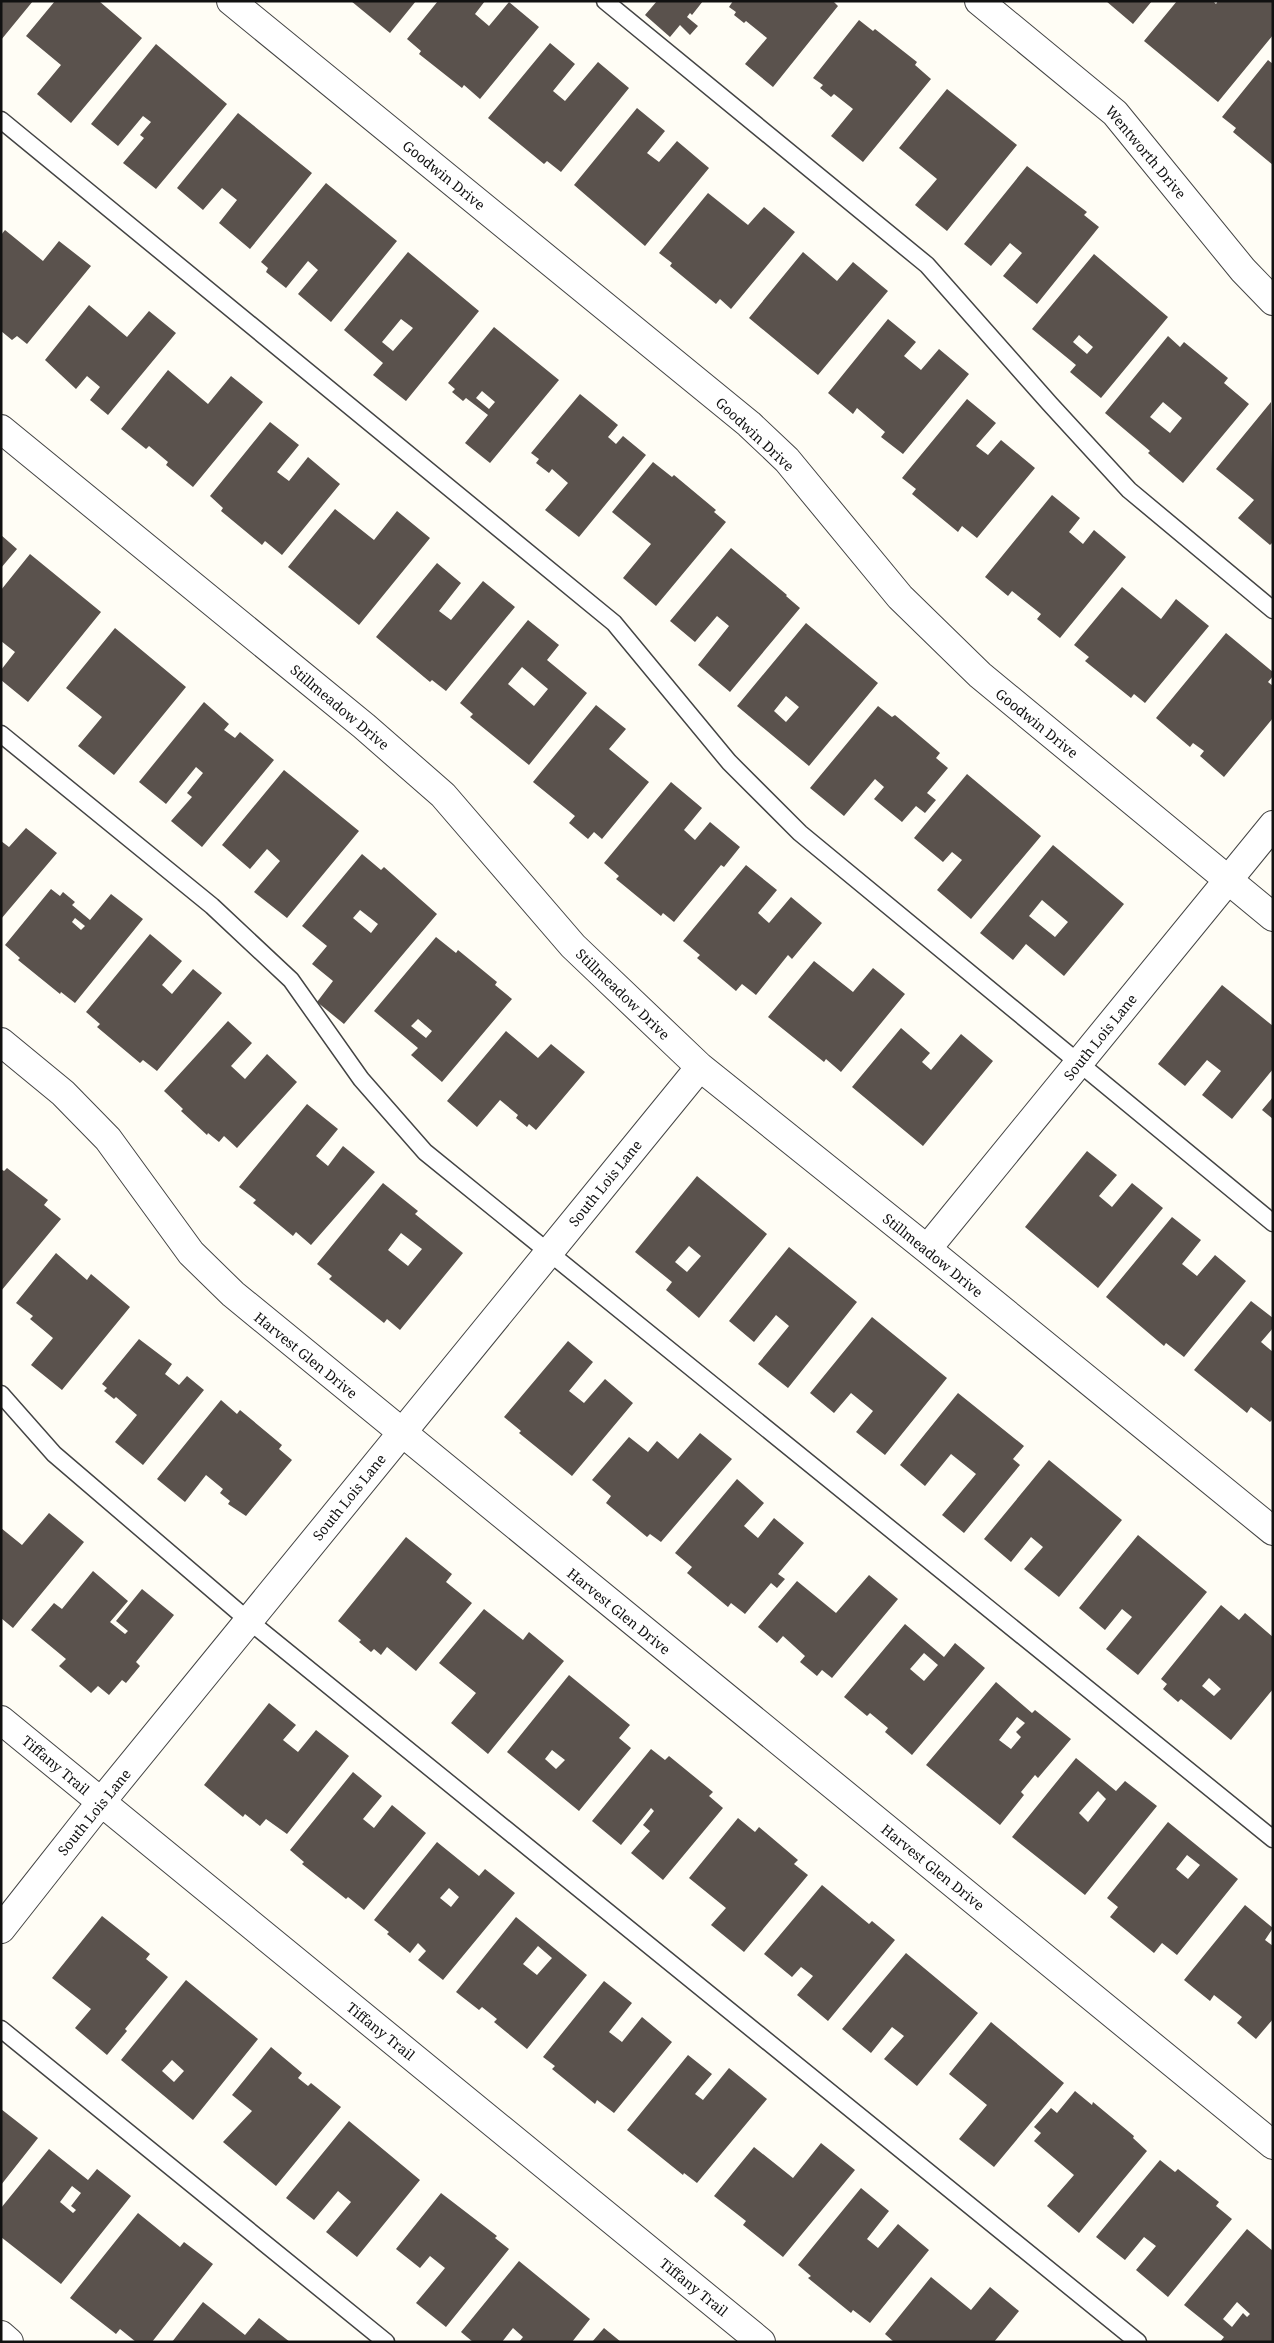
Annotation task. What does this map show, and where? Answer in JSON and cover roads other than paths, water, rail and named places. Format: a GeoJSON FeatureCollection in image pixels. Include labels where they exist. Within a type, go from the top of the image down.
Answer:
{"type":"FeatureCollection","features":[{"type":"Feature","properties":{"kind":"street","name":"Goodwin Drive"},"geometry":{"type":"LineString","coordinates":[[231,1],[749,424],[787,460],[900,597],[980,675],[1273,917]]}},
{"type":"Feature","properties":{"kind":"street","name":"Wentworth Drive"},"geometry":{"type":"LineString","coordinates":[[980,1],[1115,112],[1243,270],[1273,301]]}},
{"type":"Feature","properties":{"kind":"street","name":"Stillmeadow Drive"},"geometry":{"type":"LineString","coordinates":[[1,429],[364,726],[443,795],[573,946],[700,1067],[1273,1531]]}},
{"type":"Feature","properties":{"kind":"street","name":"South Lois Lane"},"geometry":{"type":"LineString","coordinates":[[927,1249],[1273,825]]}},
{"type":"Feature","properties":{"kind":"street","name":"Harvest Glen Drive"},"geometry":{"type":"LineString","coordinates":[[1,1042],[64,1093],[108,1139],[191,1252],[233,1294],[1273,2145]]}},
{"type":"Feature","properties":{"kind":"street","name":"South Lois Lane"},"geometry":{"type":"LineString","coordinates":[[1,1929],[101,1802],[700,1067]]}},
{"type":"Feature","properties":{"kind":"street","name":"Tiffany Trail"},"geometry":{"type":"LineString","coordinates":[[1,1720],[760,2342]]}},
{"type":"Feature","properties":{"kind":"street"},"geometry":{"type":"LineString","coordinates":[[1,2335],[9,2342]]}},
{"type":"Feature","properties":{"kind":"lane"},"geometry":{"type":"LineString","coordinates":[[604,1],[927,265],[1129,490],[1273,610]]}},
{"type":"Feature","properties":{"kind":"lane"},"geometry":{"type":"LineString","coordinates":[[1,120],[614,623],[729,762],[800,834],[1273,1223]]}},
{"type":"Feature","properties":{"kind":"lane"},"geometry":{"type":"LineString","coordinates":[[1,734],[212,906],[284,973],[291,980],[361,1079],[425,1152],[550,1251],[1273,1839]]}},
{"type":"Feature","properties":{"kind":"lane"},"geometry":{"type":"LineString","coordinates":[[1,1394],[54,1454],[249,1620],[1138,2342]]}},
{"type":"Feature","properties":{"kind":"lane"},"geometry":{"type":"LineString","coordinates":[[1,2029],[386,2342]]}}]}
